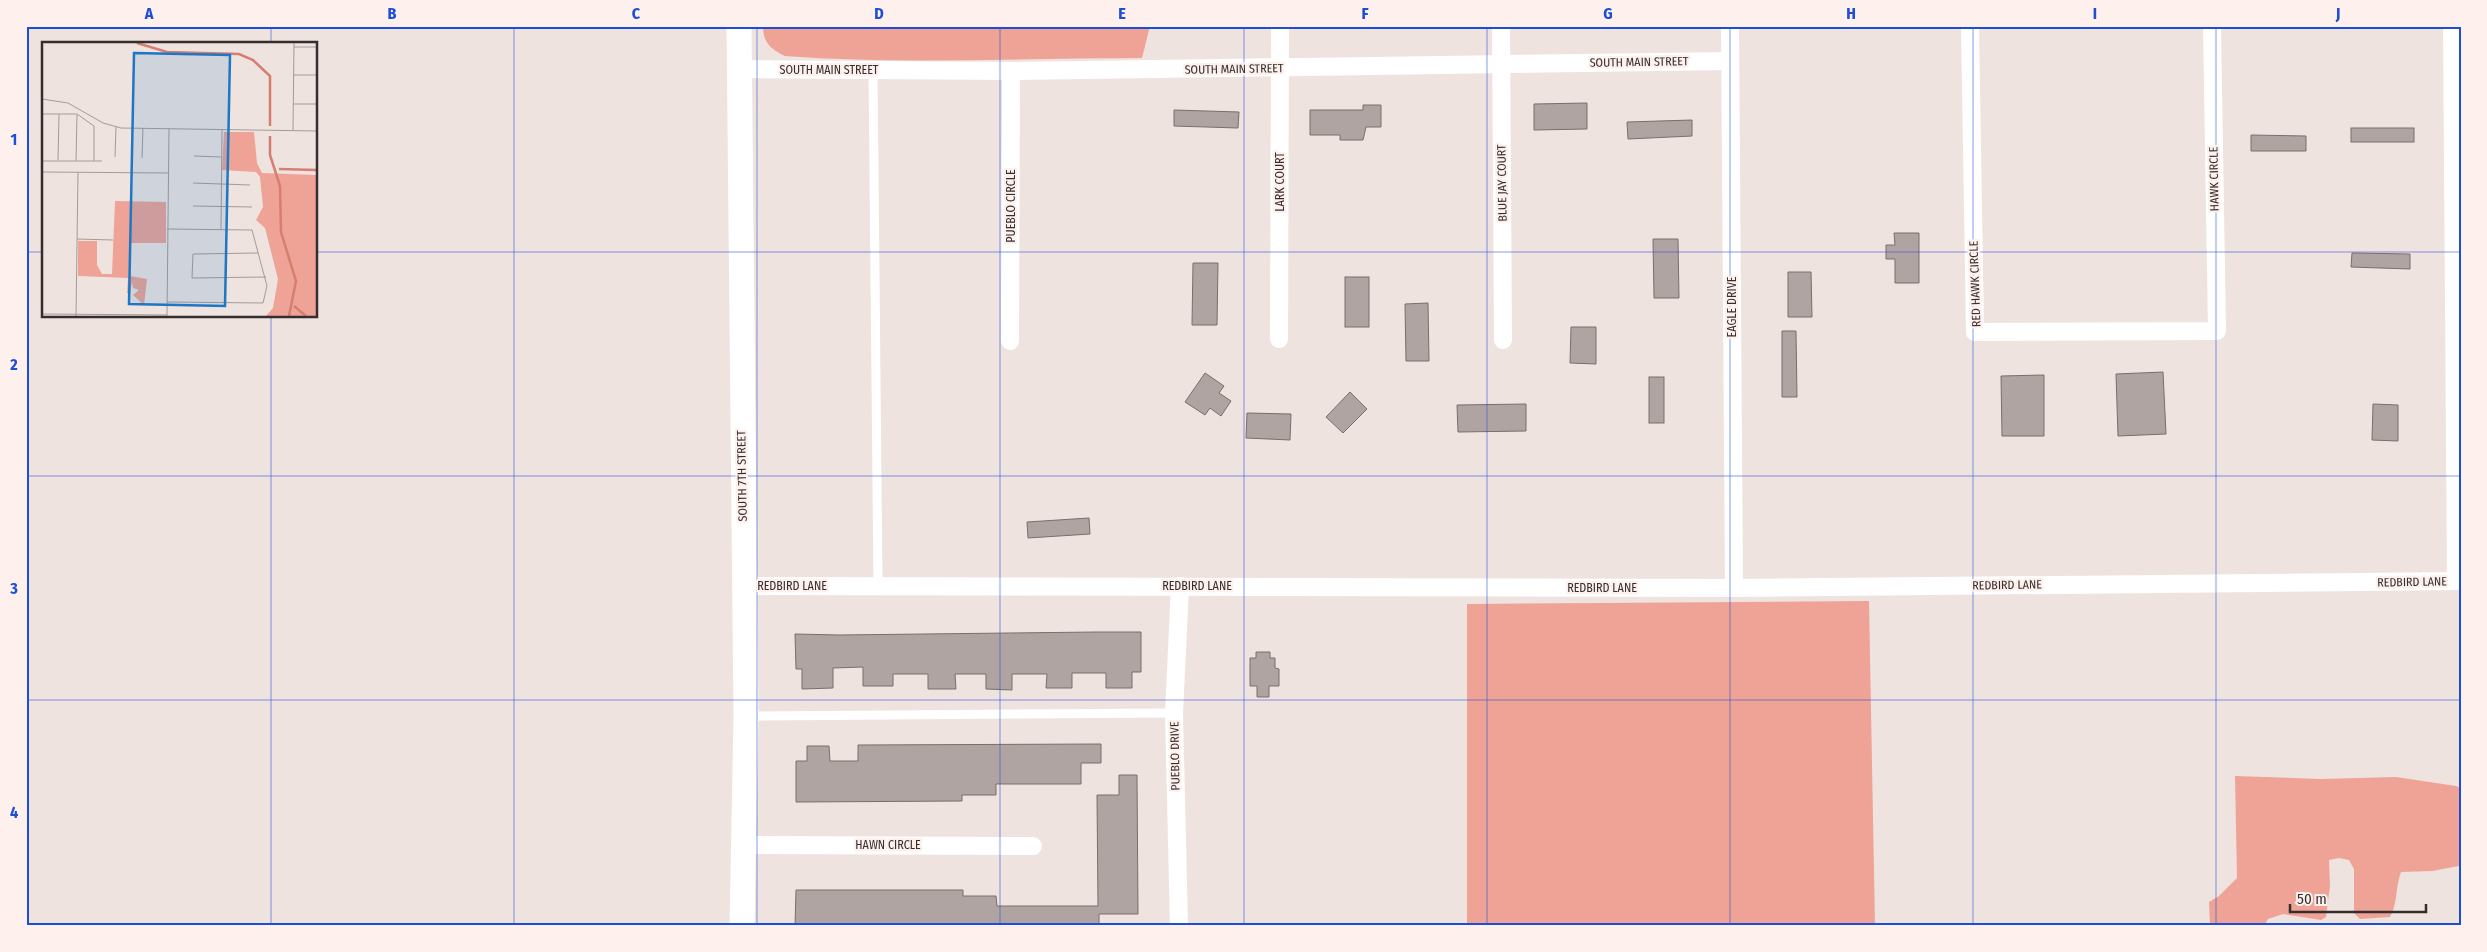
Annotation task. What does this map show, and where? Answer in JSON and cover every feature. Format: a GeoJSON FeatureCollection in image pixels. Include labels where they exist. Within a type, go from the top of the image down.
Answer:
{"type":"FeatureCollection","features":[{"type":"Feature","properties":{"kind":"main road","name":"SOUTH 7TH STREET"},"geometry":{"type":"LineString","coordinates":[[738,26],[746,716],[742,926]]}},
{"type":"Feature","properties":{"kind":"street","name":"LARK COURT"},"geometry":{"type":"LineString","coordinates":[[1279,339],[1280,26]]}},
{"type":"Feature","properties":{"kind":"street","name":"BLUE JAY COURT"},"geometry":{"type":"LineString","coordinates":[[1501,26],[1503,340]]}},
{"type":"Feature","properties":{"kind":"street","name":"EAGLE DRIVE"},"geometry":{"type":"LineString","coordinates":[[1730,26],[1734,588]]}},
{"type":"Feature","properties":{"kind":"street","name":"RED HAWK CIRCLE"},"geometry":{"type":"LineString","coordinates":[[1970,26],[1975,332],[2217,331]]}},
{"type":"Feature","properties":{"kind":"street","name":"HAWK CIRCLE"},"geometry":{"type":"LineString","coordinates":[[2212,26],[2217,331]]}},
{"type":"Feature","properties":{"kind":"street"},"geometry":{"type":"LineString","coordinates":[[2452,26],[2459,581]]}},
{"type":"Feature","properties":{"kind":"street","name":"SOUTH MAIN STREET"},"geometry":{"type":"LineString","coordinates":[[738,69],[1011,71],[1730,62]]}},
{"type":"Feature","properties":{"kind":"street","name":"PUEBLO CIRCLE"},"geometry":{"type":"LineString","coordinates":[[1010,341],[1011,71]]}},
{"type":"Feature","properties":{"kind":"street","name":"REDBIRD LANE"},"geometry":{"type":"LineString","coordinates":[[744,586],[1734,588],[2459,581]]}},
{"type":"Feature","properties":{"kind":"street","name":"PUEBLO DRIVE"},"geometry":{"type":"LineString","coordinates":[[1179,926],[1174,713],[1180,586]]}},
{"type":"Feature","properties":{"kind":"street","name":"HAWN CIRCLE"},"geometry":{"type":"LineString","coordinates":[[743,845],[1033,846]]}},
{"type":"Feature","properties":{"kind":"lane"},"geometry":{"type":"LineString","coordinates":[[873,70],[878,586]]}},
{"type":"Feature","properties":{"kind":"lane"},"geometry":{"type":"LineString","coordinates":[[746,716],[1174,713]]}},
{"type":"Feature","properties":{"kind":"shaded area"},"geometry":{"type":"Polygon","coordinates":[[[763,26],[1150,26],[1142,58],[919,61],[785,56],[776,51],[766,41],[763,26]]]}},
{"type":"Feature","properties":{"kind":"shaded area"},"geometry":{"type":"Polygon","coordinates":[[[1869,601],[1875,926],[1467,926],[1467,604],[1869,601]]]}},
{"type":"Feature","properties":{"kind":"shaded area"},"geometry":{"type":"Polygon","coordinates":[[[2235,776],[2320,779],[2396,777],[2456,786],[2461,788],[2461,862],[2459,866],[2432,871],[2401,872],[2393,912],[2390,917],[2360,919],[2354,913],[2354,869],[2349,860],[2339,858],[2329,860],[2330,886],[2326,917],[2321,920],[2283,914],[2268,919],[2264,926],[2210,926],[2209,902],[2219,896],[2237,878],[2235,776]]]}},
{"type":"Feature","properties":{"kind":"building"},"geometry":{"type":"Polygon","coordinates":[[[1587,103],[1587,129],[1534,130],[1534,104],[1587,103]]]}},
{"type":"Feature","properties":{"kind":"building"},"geometry":{"type":"Polygon","coordinates":[[[1363,105],[1381,105],[1381,127],[1366,127],[1363,140],[1340,140],[1340,135],[1310,135],[1310,110],[1363,110],[1363,105]]]}},
{"type":"Feature","properties":{"kind":"building"},"geometry":{"type":"Polygon","coordinates":[[[1174,110],[1239,112],[1238,128],[1174,126],[1174,110]]]}},
{"type":"Feature","properties":{"kind":"building"},"geometry":{"type":"Polygon","coordinates":[[[1692,120],[1692,136],[1628,139],[1627,122],[1692,120]]]}},
{"type":"Feature","properties":{"kind":"building"},"geometry":{"type":"Polygon","coordinates":[[[2351,128],[2414,128],[2414,142],[2351,142],[2351,128]]]}},
{"type":"Feature","properties":{"kind":"building"},"geometry":{"type":"Polygon","coordinates":[[[2251,135],[2306,136],[2306,151],[2251,151],[2251,135]]]}},
{"type":"Feature","properties":{"kind":"building"},"geometry":{"type":"Polygon","coordinates":[[[1894,233],[1919,233],[1919,283],[1895,283],[1895,259],[1886,259],[1886,245],[1895,245],[1894,233]]]}},
{"type":"Feature","properties":{"kind":"building"},"geometry":{"type":"Polygon","coordinates":[[[1653,239],[1678,239],[1679,298],[1654,298],[1653,239]]]}},
{"type":"Feature","properties":{"kind":"building"},"geometry":{"type":"Polygon","coordinates":[[[2352,253],[2410,254],[2410,269],[2351,267],[2352,253]]]}},
{"type":"Feature","properties":{"kind":"building"},"geometry":{"type":"Polygon","coordinates":[[[1193,263],[1218,263],[1217,325],[1192,325],[1193,263]]]}},
{"type":"Feature","properties":{"kind":"building"},"geometry":{"type":"Polygon","coordinates":[[[1788,272],[1811,272],[1812,317],[1788,317],[1788,272]]]}},
{"type":"Feature","properties":{"kind":"building"},"geometry":{"type":"Polygon","coordinates":[[[1345,277],[1369,277],[1369,327],[1345,327],[1345,277]]]}},
{"type":"Feature","properties":{"kind":"building"},"geometry":{"type":"Polygon","coordinates":[[[1428,303],[1429,361],[1406,361],[1405,304],[1428,303]]]}},
{"type":"Feature","properties":{"kind":"building"},"geometry":{"type":"Polygon","coordinates":[[[1571,327],[1596,327],[1596,364],[1570,363],[1571,327]]]}},
{"type":"Feature","properties":{"kind":"building"},"geometry":{"type":"Polygon","coordinates":[[[1782,331],[1796,331],[1797,397],[1782,397],[1782,331]]]}},
{"type":"Feature","properties":{"kind":"building"},"geometry":{"type":"Polygon","coordinates":[[[2163,372],[2166,434],[2118,436],[2116,374],[2163,372]]]}},
{"type":"Feature","properties":{"kind":"building"},"geometry":{"type":"Polygon","coordinates":[[[1205,373],[1224,386],[1219,393],[1231,401],[1221,416],[1210,408],[1205,415],[1185,402],[1205,373]]]}},
{"type":"Feature","properties":{"kind":"building"},"geometry":{"type":"Polygon","coordinates":[[[2044,375],[2044,436],[2002,436],[2001,376],[2044,375]]]}},
{"type":"Feature","properties":{"kind":"building"},"geometry":{"type":"Polygon","coordinates":[[[1649,377],[1664,377],[1664,423],[1649,423],[1649,377]]]}},
{"type":"Feature","properties":{"kind":"building"},"geometry":{"type":"Polygon","coordinates":[[[1350,392],[1367,409],[1343,433],[1326,417],[1350,392]]]}},
{"type":"Feature","properties":{"kind":"building"},"geometry":{"type":"Polygon","coordinates":[[[1526,404],[1526,431],[1458,432],[1457,405],[1526,404]]]}},
{"type":"Feature","properties":{"kind":"building"},"geometry":{"type":"Polygon","coordinates":[[[2373,404],[2398,405],[2398,441],[2372,440],[2373,404]]]}},
{"type":"Feature","properties":{"kind":"building"},"geometry":{"type":"Polygon","coordinates":[[[1247,413],[1291,414],[1290,440],[1246,438],[1247,413]]]}},
{"type":"Feature","properties":{"kind":"building"},"geometry":{"type":"Polygon","coordinates":[[[1089,518],[1090,534],[1028,538],[1027,522],[1089,518]]]}},
{"type":"Feature","properties":{"kind":"building"},"geometry":{"type":"Polygon","coordinates":[[[1141,632],[1141,672],[1132,672],[1132,688],[1106,688],[1106,673],[1072,673],[1072,688],[1046,688],[1047,674],[1012,674],[1012,690],[986,689],[986,674],[955,674],[956,689],[928,689],[928,674],[893,674],[893,686],[863,686],[863,667],[833,668],[833,688],[802,689],[802,669],[796,669],[795,634],[1141,632]]]}},
{"type":"Feature","properties":{"kind":"building"},"geometry":{"type":"Polygon","coordinates":[[[1256,652],[1270,652],[1270,658],[1275,658],[1275,668],[1279,669],[1279,686],[1269,686],[1269,697],[1257,697],[1257,686],[1250,686],[1250,658],[1256,658],[1256,652]]]}},
{"type":"Feature","properties":{"kind":"building"},"geometry":{"type":"Polygon","coordinates":[[[1101,744],[1101,763],[1081,763],[1081,784],[996,784],[996,795],[962,795],[962,801],[796,802],[796,761],[807,761],[807,746],[829,746],[830,761],[858,761],[858,745],[1101,744]]]}},
{"type":"Feature","properties":{"kind":"building"},"geometry":{"type":"Polygon","coordinates":[[[1119,775],[1137,775],[1138,914],[1099,914],[1099,926],[795,926],[796,890],[963,890],[963,896],[996,896],[997,906],[1098,906],[1097,795],[1119,795],[1119,775]]]}}]}
